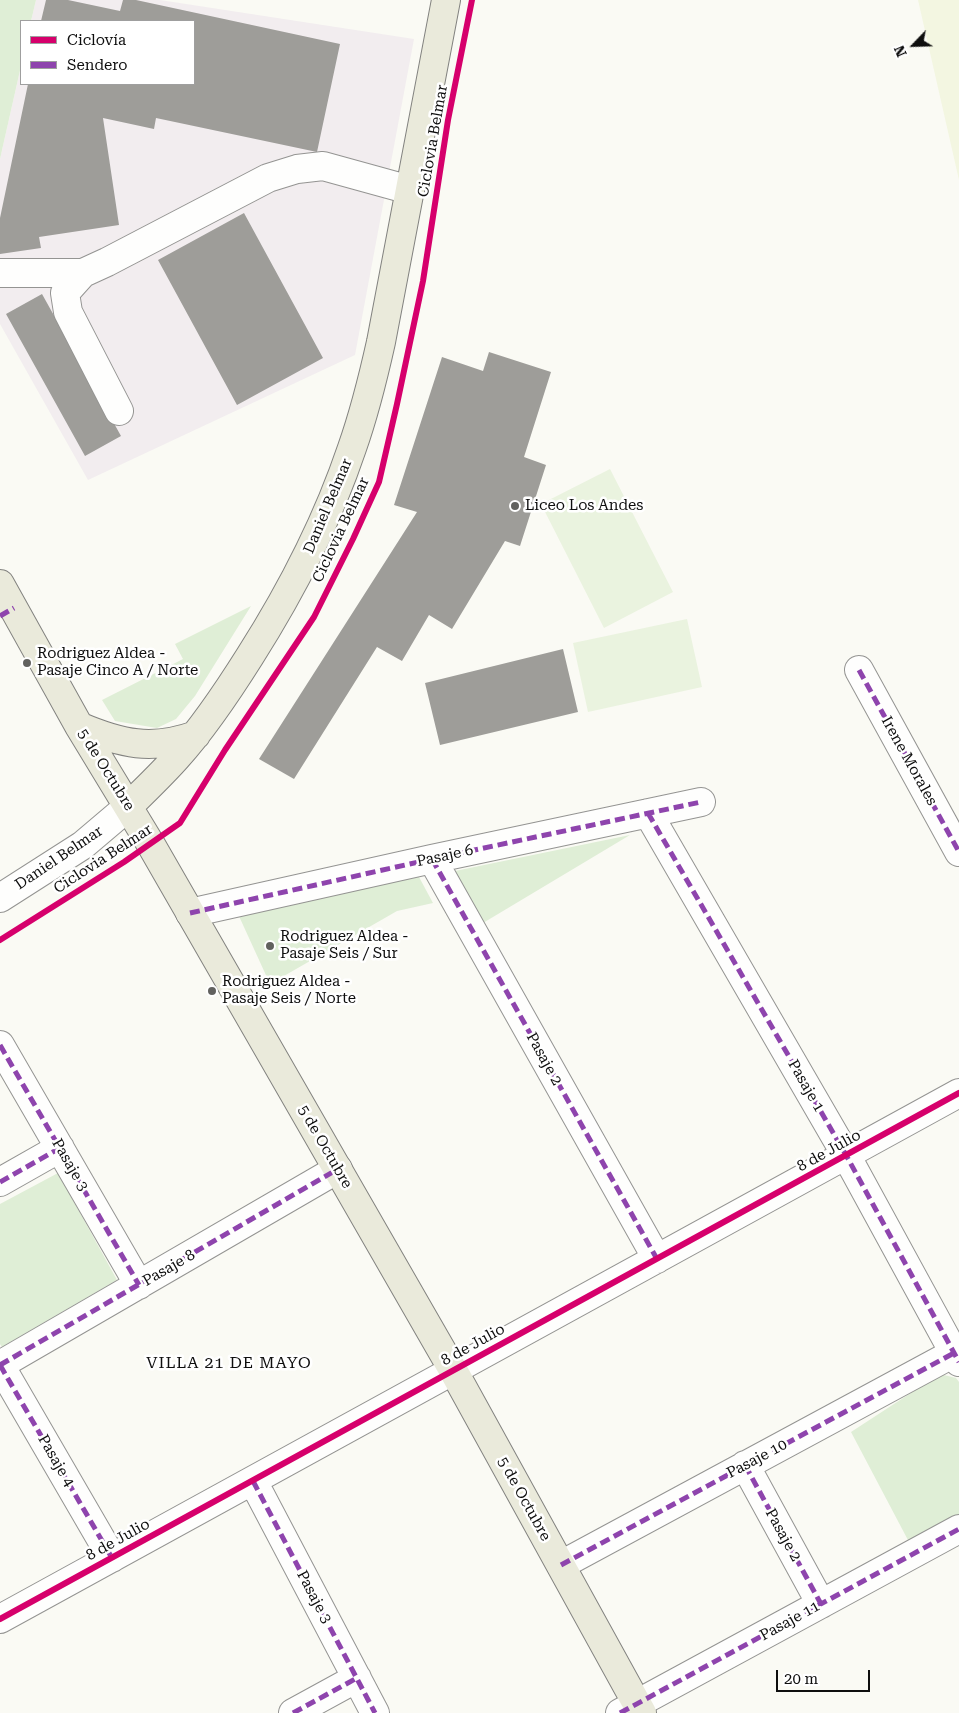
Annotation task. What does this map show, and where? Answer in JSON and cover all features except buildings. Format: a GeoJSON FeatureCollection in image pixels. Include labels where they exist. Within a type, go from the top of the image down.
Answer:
{"type":"FeatureCollection","features":[{"type":"Feature","properties":{"kind":"main road","name":"Daniel Belmar"},"geometry":{"type":"LineString","coordinates":[[129,806],[160,776],[196,735],[236,678],[272,622],[305,562],[332,500],[352,449],[383,333],[446,0]]}},
{"type":"Feature","properties":{"kind":"main road","name":"5 de Octubre"},"geometry":{"type":"LineString","coordinates":[[0,584],[7,612],[129,806],[453,1370],[561,1565],[633,1710]]}},
{"type":"Feature","properties":{"kind":"main road"},"geometry":{"type":"LineString","coordinates":[[79,726],[99,734],[136,744],[168,744],[196,735]]}},
{"type":"Feature","properties":{"kind":"street"},"geometry":{"type":"LineString","coordinates":[[119,411],[68,312],[65,293],[83,273],[268,178],[297,169],[323,166],[410,190]]}},
{"type":"Feature","properties":{"kind":"street"},"geometry":{"type":"LineString","coordinates":[[0,273],[83,273]]}},
{"type":"Feature","properties":{"kind":"street","name":"Irene Morales"},"geometry":{"type":"LineString","coordinates":[[859,670],[959,852]]}},
{"type":"Feature","properties":{"kind":"street","name":"Pasaje 6"},"geometry":{"type":"LineString","coordinates":[[190,913],[701,802]]}},
{"type":"Feature","properties":{"kind":"street","name":"Daniel Belmar"},"geometry":{"type":"LineString","coordinates":[[0,898],[83,845],[129,806]]}},
{"type":"Feature","properties":{"kind":"street","name":"Pasaje 1"},"geometry":{"type":"LineString","coordinates":[[648,813],[846,1155],[956,1357]]}},
{"type":"Feature","properties":{"kind":"street","name":"Pasaje 2"},"geometry":{"type":"LineString","coordinates":[[432,859],[657,1259]]}},
{"type":"Feature","properties":{"kind":"street","name":"Pasaje 3"},"geometry":{"type":"LineString","coordinates":[[0,1045],[139,1285]]}},
{"type":"Feature","properties":{"kind":"street","name":"8 de Julio"},"geometry":{"type":"LineString","coordinates":[[0,1619],[959,1093]]}},
{"type":"Feature","properties":{"kind":"street"},"geometry":{"type":"LineString","coordinates":[[0,1182],[60,1148]]}},
{"type":"Feature","properties":{"kind":"street","name":"Pasaje 8"},"geometry":{"type":"LineString","coordinates":[[0,1365],[338,1169]]}},
{"type":"Feature","properties":{"kind":"street","name":"Pasaje 10"},"geometry":{"type":"LineString","coordinates":[[561,1565],[744,1465],[956,1357]]}},
{"type":"Feature","properties":{"kind":"street","name":"Pasaje 4"},"geometry":{"type":"LineString","coordinates":[[0,1365],[112,1558]]}},
{"type":"Feature","properties":{"kind":"street","name":"Pasaje 2"},"geometry":{"type":"LineString","coordinates":[[744,1465],[821,1604]]}},
{"type":"Feature","properties":{"kind":"street","name":"Pasaje 3"},"geometry":{"type":"LineString","coordinates":[[253,1481],[376,1713]]}},
{"type":"Feature","properties":{"kind":"street","name":"Pasaje 11"},"geometry":{"type":"LineString","coordinates":[[633,1710],[959,1529]]}},
{"type":"Feature","properties":{"kind":"street"},"geometry":{"type":"LineString","coordinates":[[293,1713],[357,1678]]}},
{"type":"Feature","properties":{"kind":"shaded area"},"geometry":{"type":"Polygon","coordinates":[[[36,0],[160,0],[414,39],[355,355],[88,480],[0,324],[0,159],[20,70],[20,85],[195,85],[195,20],[31,20],[36,0]]]}},
{"type":"Feature","properties":{"kind":"green space"},"geometry":{"type":"Polygon","coordinates":[[[0,0],[36,0],[31,20],[20,20],[20,70],[0,159],[0,0]]]}},
{"type":"Feature","properties":{"kind":"green space"},"geometry":{"type":"Polygon","coordinates":[[[918,0],[959,0],[959,180],[918,0]]]}},
{"type":"Feature","properties":{"kind":"green space"},"geometry":{"type":"Polygon","coordinates":[[[610,469],[673,592],[604,628],[541,504],[610,469]]]}},
{"type":"Feature","properties":{"kind":"green space"},"geometry":{"type":"Polygon","coordinates":[[[251,606],[195,696],[176,719],[157,728],[115,721],[102,700],[183,659],[175,644],[251,606]]]}},
{"type":"Feature","properties":{"kind":"green space"},"geometry":{"type":"Polygon","coordinates":[[[687,619],[702,687],[588,712],[573,643],[687,619]]]}},
{"type":"Feature","properties":{"kind":"green space"},"geometry":{"type":"Polygon","coordinates":[[[630,835],[483,923],[455,871],[630,835]]]}},
{"type":"Feature","properties":{"kind":"green space"},"geometry":{"type":"Polygon","coordinates":[[[419,877],[433,903],[397,911],[270,984],[238,914],[419,877]]]}},
{"type":"Feature","properties":{"kind":"green space"},"geometry":{"type":"Polygon","coordinates":[[[58,1173],[117,1280],[2,1347],[0,1344],[0,1204],[58,1173]]]}},
{"type":"Feature","properties":{"kind":"green space"},"geometry":{"type":"Polygon","coordinates":[[[940,1374],[956,1378],[959,1382],[959,1515],[909,1542],[851,1432],[940,1374]]]}},
{"type":"Feature","properties":{"kind":"marked path"},"geometry":{"type":"LineString","coordinates":[[0,616],[14,608]]}},
{"type":"Feature","properties":{"kind":"marked path"},"geometry":{"type":"LineString","coordinates":[[859,670],[959,852]]}},
{"type":"Feature","properties":{"kind":"marked path"},"geometry":{"type":"LineString","coordinates":[[190,913],[701,802]]}},
{"type":"Feature","properties":{"kind":"marked path"},"geometry":{"type":"LineString","coordinates":[[648,813],[846,1155],[959,1362]]}},
{"type":"Feature","properties":{"kind":"marked path"},"geometry":{"type":"LineString","coordinates":[[432,859],[657,1259]]}},
{"type":"Feature","properties":{"kind":"marked path"},"geometry":{"type":"LineString","coordinates":[[0,1045],[139,1285]]}},
{"type":"Feature","properties":{"kind":"marked path"},"geometry":{"type":"LineString","coordinates":[[0,1182],[60,1148]]}},
{"type":"Feature","properties":{"kind":"marked path"},"geometry":{"type":"LineString","coordinates":[[0,1365],[338,1169]]}},
{"type":"Feature","properties":{"kind":"marked path"},"geometry":{"type":"LineString","coordinates":[[561,1565],[954,1353]]}},
{"type":"Feature","properties":{"kind":"marked path"},"geometry":{"type":"LineString","coordinates":[[0,1365],[112,1558]]}},
{"type":"Feature","properties":{"kind":"marked path"},"geometry":{"type":"LineString","coordinates":[[745,1465],[821,1604]]}},
{"type":"Feature","properties":{"kind":"marked path"},"geometry":{"type":"LineString","coordinates":[[253,1481],[375,1713]]}},
{"type":"Feature","properties":{"kind":"marked path"},"geometry":{"type":"LineString","coordinates":[[620,1713],[959,1529]]}},
{"type":"Feature","properties":{"kind":"marked path"},"geometry":{"type":"LineString","coordinates":[[293,1713],[357,1678]]}},
{"type":"Feature","properties":{"kind":"cycle path","name":"Ciclovia Belmar"},"geometry":{"type":"LineString","coordinates":[[0,940],[124,862],[180,823],[225,750],[314,617],[379,482],[423,281],[448,120],[472,0]]}},
{"type":"Feature","properties":{"kind":"cycle path"},"geometry":{"type":"LineString","coordinates":[[0,1619],[959,1093]]}},
{"type":"Feature","properties":{"kind":"place","name":"Liceo Los Andes"},"geometry":{"type":"Point","coordinates":[515,506]}},
{"type":"Feature","properties":{"kind":"place","name":"Rodriguez Aldea - Pasaje Cinco A / Norte"},"geometry":{"type":"Point","coordinates":[27,663]}},
{"type":"Feature","properties":{"kind":"place","name":"Rodriguez Aldea - Pasaje Seis / Sur"},"geometry":{"type":"Point","coordinates":[270,946]}},
{"type":"Feature","properties":{"kind":"place","name":"Rodriguez Aldea - Pasaje Seis / Norte"},"geometry":{"type":"Point","coordinates":[212,991]}},
{"type":"Feature","properties":{"kind":"district","name":"VILLA 21 DE MAYO"},"geometry":{"type":"Point","coordinates":[229,1363]}}]}
